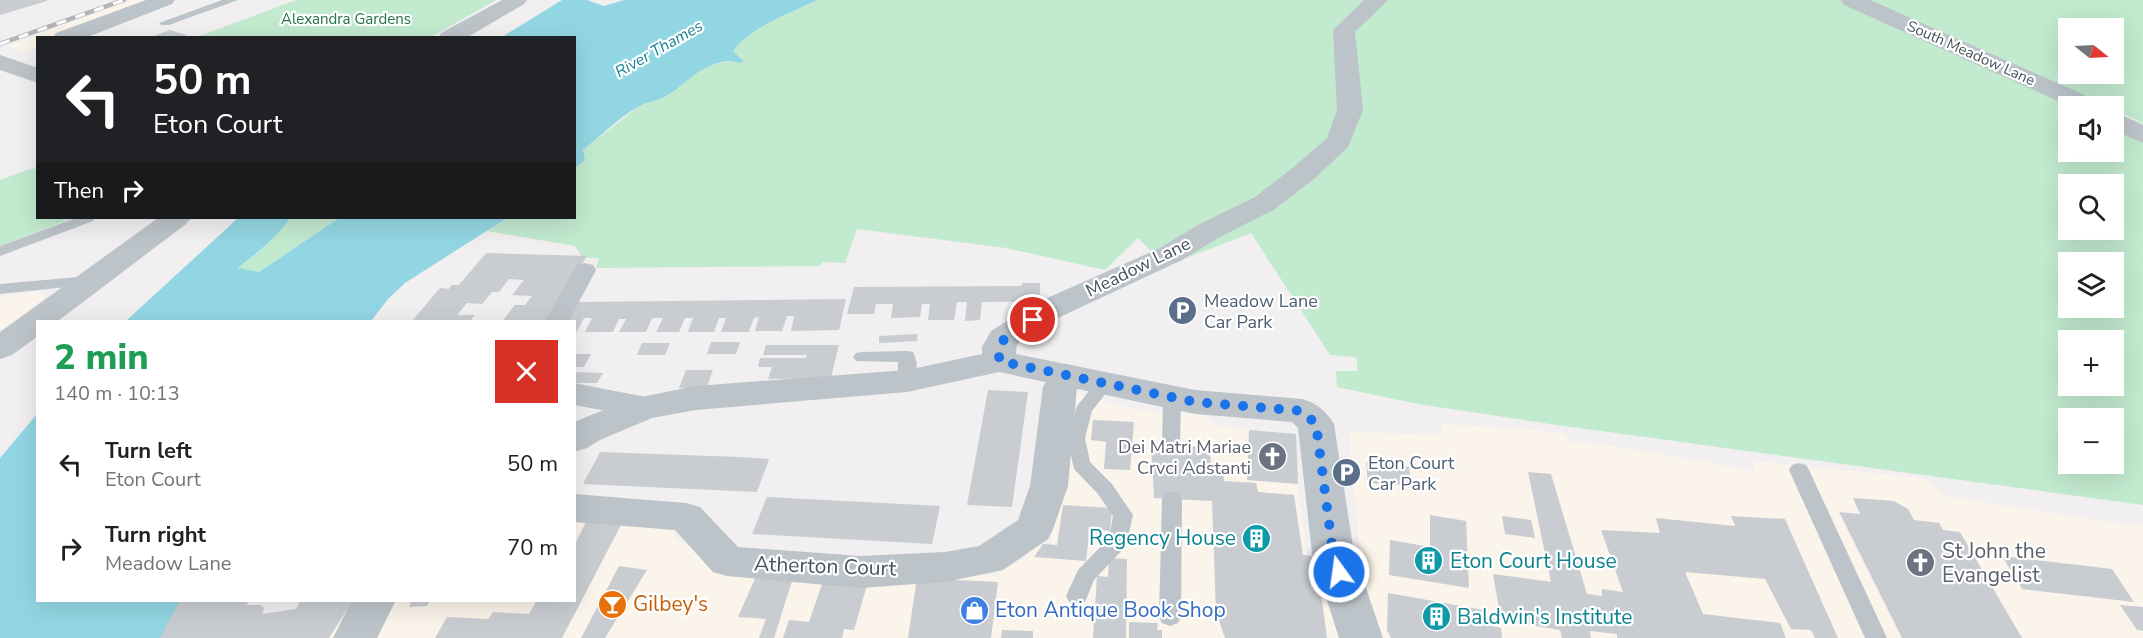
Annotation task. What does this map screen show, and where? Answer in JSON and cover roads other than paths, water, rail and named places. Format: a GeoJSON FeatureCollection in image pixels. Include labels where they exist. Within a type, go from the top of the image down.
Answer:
{"type":"FeatureCollection","features":[{"type":"Feature","properties":{"kind":"street"},"geometry":{"type":"LineString","coordinates":[[69,36],[165,0]]}},
{"type":"Feature","properties":{"kind":"street"},"geometry":{"type":"LineString","coordinates":[[454,36],[518,0]]}},
{"type":"Feature","properties":{"kind":"street","name":"Meadow Lane"},"geometry":{"type":"LineString","coordinates":[[999,361],[999,347],[1003,338],[1048,310],[1171,254],[1207,232],[1265,203],[1305,172],[1339,141],[1350,110],[1344,30],[1377,0]]}},
{"type":"Feature","properties":{"kind":"street","name":"South Meadow Lane"},"geometry":{"type":"LineString","coordinates":[[1852,0],[2067,96]]}},
{"type":"Feature","properties":{"kind":"street"},"geometry":{"type":"LineString","coordinates":[[4,67],[36,75]]}},
{"type":"Feature","properties":{"kind":"street"},"geometry":{"type":"LineString","coordinates":[[2124,125],[2143,135]]}},
{"type":"Feature","properties":{"kind":"street"},"geometry":{"type":"LineString","coordinates":[[38,320],[175,219]]}},
{"type":"Feature","properties":{"kind":"street"},"geometry":{"type":"LineString","coordinates":[[557,320],[585,270]]}},
{"type":"Feature","properties":{"kind":"street"},"geometry":{"type":"LineString","coordinates":[[0,348],[36,321]]}},
{"type":"Feature","properties":{"kind":"street"},"geometry":{"type":"LineString","coordinates":[[576,438],[644,407],[696,398],[907,381],[999,361],[1195,402],[1302,411],[1316,424],[1333,553],[1361,638]]}},
{"type":"Feature","properties":{"kind":"street","name":"Atherton Court"},"geometry":{"type":"LineString","coordinates":[[576,508],[686,517],[727,561],[860,572],[945,567],[989,559],[1034,529],[1049,486],[1060,387],[1066,375]]}},
{"type":"Feature","properties":{"kind":"street"},"geometry":{"type":"LineString","coordinates":[[576,394],[644,407]]}},
{"type":"Feature","properties":{"kind":"street"},"geometry":{"type":"LineString","coordinates":[[355,638],[373,602]]}},
{"type":"Feature","properties":{"kind":"lane"},"geometry":{"type":"LineString","coordinates":[[165,23],[233,0]]}},
{"type":"Feature","properties":{"kind":"lane"},"geometry":{"type":"LineString","coordinates":[[0,251],[85,219]]}},
{"type":"Feature","properties":{"kind":"lane"},"geometry":{"type":"LineString","coordinates":[[0,289],[90,281]]}},
{"type":"Feature","properties":{"kind":"lane"},"geometry":{"type":"LineString","coordinates":[[861,357],[908,356],[907,381]]}},
{"type":"Feature","properties":{"kind":"lane"},"geometry":{"type":"LineString","coordinates":[[1077,596],[1085,576],[1119,541],[1123,515],[1105,489],[1081,464],[1076,438],[1083,411],[1104,384]]}},
{"type":"Feature","properties":{"kind":"lane"},"geometry":{"type":"LineString","coordinates":[[1171,445],[1172,397]]}},
{"type":"Feature","properties":{"kind":"lane"},"geometry":{"type":"LineString","coordinates":[[1799,470],[1876,638]]}},
{"type":"Feature","properties":{"kind":"lane"},"geometry":{"type":"LineString","coordinates":[[1170,617],[1172,499]]}},
{"type":"Feature","properties":{"kind":"water","name":"River Thames"},"geometry":{"type":"Polygon","coordinates":[[[562,0],[587,0],[604,6],[624,0],[817,0],[750,34],[733,51],[744,61],[741,63],[730,61],[711,65],[664,97],[631,111],[583,150],[585,160],[576,167],[576,36],[504,36],[562,0]]]}},
{"type":"Feature","properties":{"kind":"water"},"geometry":{"type":"Polygon","coordinates":[[[237,219],[289,219],[273,239],[238,268],[259,272],[338,219],[505,219],[405,283],[388,299],[372,320],[127,320],[237,219]]]}},
{"type":"Feature","properties":{"kind":"water"},"geometry":{"type":"Polygon","coordinates":[[[36,415],[36,602],[181,602],[161,638],[0,638],[0,458],[36,415]]]}},
{"type":"Feature","properties":{"kind":"railway"},"geometry":{"type":"LineString","coordinates":[[0,44],[124,0]]}},
{"type":"Feature","properties":{"kind":"place","name":"Meadow Lane Car Park"},"geometry":{"type":"Point","coordinates":[1183,311]}},
{"type":"Feature","properties":{"kind":"place","name":"Dei Matri Mariae Crvci Adstanti"},"geometry":{"type":"Point","coordinates":[1272,457]}},
{"type":"Feature","properties":{"kind":"place","name":"Eton Court Car Park"},"geometry":{"type":"Point","coordinates":[1347,473]}},
{"type":"Feature","properties":{"kind":"place","name":"Regency House"},"geometry":{"type":"Point","coordinates":[1257,538]}},
{"type":"Feature","properties":{"kind":"place","name":"Eton Court House"},"geometry":{"type":"Point","coordinates":[1429,561]}},
{"type":"Feature","properties":{"kind":"place","name":"St John the Evangelist"},"geometry":{"type":"Point","coordinates":[1921,563]}},
{"type":"Feature","properties":{"kind":"place","name":"Gilbey's"},"geometry":{"type":"Point","coordinates":[612,604]}},
{"type":"Feature","properties":{"kind":"place","name":"Eton Antique Book Shop"},"geometry":{"type":"Point","coordinates":[974,610]}},
{"type":"Feature","properties":{"kind":"place","name":"Baldwin's Institute"},"geometry":{"type":"Point","coordinates":[1436,617]}},
{"type":"Feature","properties":{"kind":"park label","name":"Alexandra Gardens"},"geometry":{"type":"Point","coordinates":[346,19]}}]}
